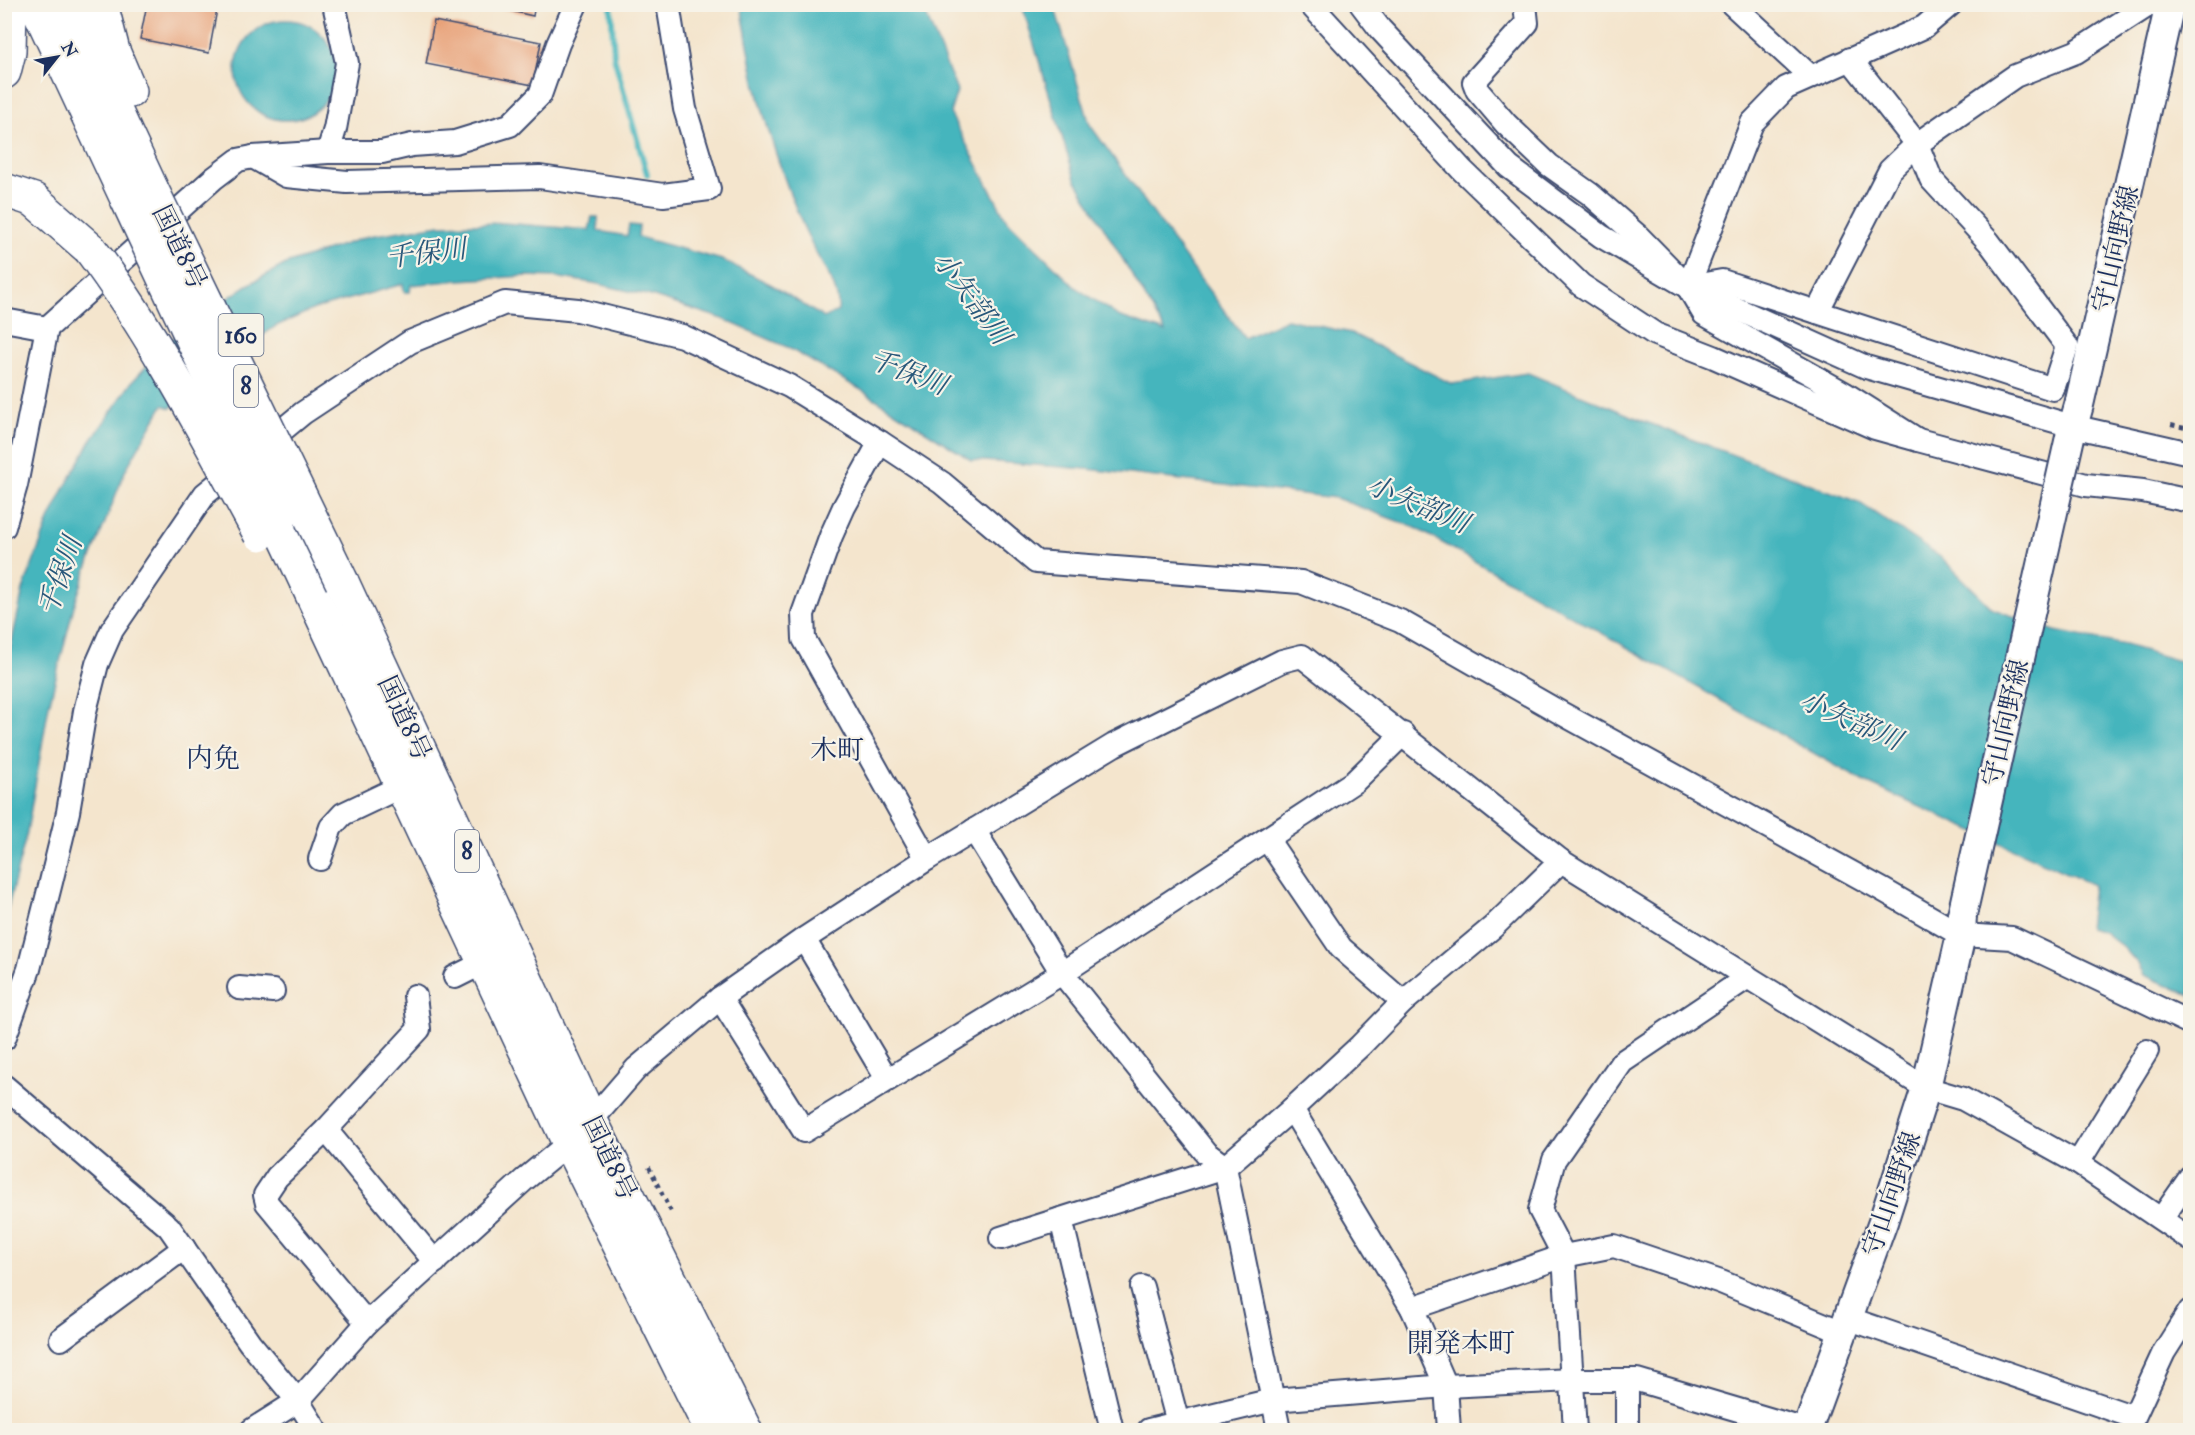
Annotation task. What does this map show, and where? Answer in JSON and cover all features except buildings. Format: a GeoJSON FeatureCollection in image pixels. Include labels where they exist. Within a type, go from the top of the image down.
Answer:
{"type":"FeatureCollection","features":[{"type":"Feature","properties":{"kind":"highway"},"geometry":{"type":"LineString","coordinates":[[4,72],[9,52],[10,4]]}},
{"type":"Feature","properties":{"kind":"highway","name":"国道8号"},"geometry":{"type":"LineString","coordinates":[[36,4],[150,190],[269,529],[347,668],[485,963],[745,1431]]}},
{"type":"Feature","properties":{"kind":"highway","name":"国道8号"},"geometry":{"type":"LineString","coordinates":[[66,4],[150,190],[342,582],[711,1431]]}},
{"type":"Feature","properties":{"kind":"highway"},"geometry":{"type":"LineString","coordinates":[[101,4],[150,190]]}},
{"type":"Feature","properties":{"kind":"highway"},"geometry":{"type":"LineString","coordinates":[[4,190],[34,200],[90,249],[123,293],[213,448],[269,529]]}},
{"type":"Feature","properties":{"kind":"main road","name":"守山向野線"},"geometry":{"type":"LineString","coordinates":[[1807,1431],[1883,1222],[1926,1088],[2071,432],[2170,4]]}},
{"type":"Feature","properties":{"kind":"street"},"geometry":{"type":"LineString","coordinates":[[328,152],[335,129],[347,63],[334,4]]}},
{"type":"Feature","properties":{"kind":"street"},"geometry":{"type":"LineString","coordinates":[[4,527],[16,485],[46,328],[213,179],[238,160],[328,152],[382,152],[412,145],[455,142],[510,125],[540,95],[558,44],[576,4]]}},
{"type":"Feature","properties":{"kind":"street"},"geometry":{"type":"LineString","coordinates":[[253,157],[286,176],[347,182],[540,177],[663,195],[709,189],[685,109],[668,4]]}},
{"type":"Feature","properties":{"kind":"street"},"geometry":{"type":"LineString","coordinates":[[1310,4],[1462,170],[1581,285],[1655,334],[1714,357],[1875,428],[2086,485],[2143,491],[2190,501]]}},
{"type":"Feature","properties":{"kind":"street"},"geometry":{"type":"LineString","coordinates":[[1361,4],[1387,37],[1509,167],[1601,236],[1688,287],[1866,367],[2071,432],[2190,453]]}},
{"type":"Feature","properties":{"kind":"street"},"geometry":{"type":"LineString","coordinates":[[1525,4],[1527,23],[1474,82],[1477,90],[1506,124],[1550,165],[1617,216],[1688,287],[1704,314],[1844,393],[1918,440]]}},
{"type":"Feature","properties":{"kind":"street"},"geometry":{"type":"LineString","coordinates":[[1732,4],[1810,76]]}},
{"type":"Feature","properties":{"kind":"street"},"geometry":{"type":"LineString","coordinates":[[1688,287],[1752,123],[1786,88],[1924,27],[1951,4]]}},
{"type":"Feature","properties":{"kind":"street"},"geometry":{"type":"LineString","coordinates":[[1817,312],[1890,170],[1917,144],[2015,76],[2076,52],[2150,4]]}},
{"type":"Feature","properties":{"kind":"street"},"geometry":{"type":"LineString","coordinates":[[1688,287],[1722,280],[2053,389],[2067,346],[1989,242],[1931,179],[1917,144],[1850,59]]}},
{"type":"Feature","properties":{"kind":"street"},"geometry":{"type":"LineString","coordinates":[[4,1039],[29,969],[68,812],[85,711],[97,664],[112,630],[206,494],[303,412],[410,342],[505,303],[578,310],[682,336],[789,386],[942,483],[1036,562],[1300,582],[1400,621],[1561,713],[1883,890],[1961,925],[2012,938],[2190,1023]]}},
{"type":"Feature","properties":{"kind":"street"},"geometry":{"type":"LineString","coordinates":[[4,320],[46,328]]}},
{"type":"Feature","properties":{"kind":"street"},"geometry":{"type":"LineString","coordinates":[[880,442],[844,507],[831,536],[803,614],[804,639],[927,860]]}},
{"type":"Feature","properties":{"kind":"street"},"geometry":{"type":"LineString","coordinates":[[252,1431],[298,1401],[367,1323],[580,1132],[636,1069],[720,998],[804,939],[927,860],[1114,745],[1282,660],[1302,656],[1561,861],[1926,1088],[1963,1100],[2078,1163],[2190,1239]]}},
{"type":"Feature","properties":{"kind":"street"},"geometry":{"type":"LineString","coordinates":[[720,998],[804,1131],[1062,973],[1355,781],[1402,735]]}},
{"type":"Feature","properties":{"kind":"street"},"geometry":{"type":"LineString","coordinates":[[320,859],[331,827],[343,814],[402,786]]}},
{"type":"Feature","properties":{"kind":"street"},"geometry":{"type":"LineString","coordinates":[[974,830],[1062,973],[1206,1153],[1225,1167],[1279,1431]]}},
{"type":"Feature","properties":{"kind":"street"},"geometry":{"type":"LineString","coordinates":[[1267,839],[1341,948],[1403,1002]]}},
{"type":"Feature","properties":{"kind":"street"},"geometry":{"type":"LineString","coordinates":[[1001,1238],[1225,1167],[1360,1046],[1403,1002],[1493,927],[1561,861]]}},
{"type":"Feature","properties":{"kind":"street"},"geometry":{"type":"LineString","coordinates":[[804,939],[887,1079]]}},
{"type":"Feature","properties":{"kind":"street"},"geometry":{"type":"LineString","coordinates":[[455,977],[485,963]]}},
{"type":"Feature","properties":{"kind":"street"},"geometry":{"type":"LineString","coordinates":[[1575,1431],[1564,1256],[1540,1210],[1554,1160],[1622,1062],[1748,977]]}},
{"type":"Feature","properties":{"kind":"street"},"geometry":{"type":"LineString","coordinates":[[239,988],[273,991]]}},
{"type":"Feature","properties":{"kind":"street"},"geometry":{"type":"LineString","coordinates":[[367,1323],[267,1203],[265,1195],[277,1177],[326,1130],[418,1029],[415,996]]}},
{"type":"Feature","properties":{"kind":"street"},"geometry":{"type":"LineString","coordinates":[[2078,1163],[2147,1051]]}},
{"type":"Feature","properties":{"kind":"street"},"geometry":{"type":"LineString","coordinates":[[4,1086],[130,1185],[169,1227],[250,1343],[298,1401],[316,1431]]}},
{"type":"Feature","properties":{"kind":"street"},"geometry":{"type":"LineString","coordinates":[[1292,1109],[1412,1308],[1446,1386],[1449,1431]]}},
{"type":"Feature","properties":{"kind":"street"},"geometry":{"type":"LineString","coordinates":[[326,1130],[347,1147],[435,1262]]}},
{"type":"Feature","properties":{"kind":"street"},"geometry":{"type":"LineString","coordinates":[[2162,1218],[2190,1178]]}},
{"type":"Feature","properties":{"kind":"street"},"geometry":{"type":"LineString","coordinates":[[1060,1219],[1112,1431]]}},
{"type":"Feature","properties":{"kind":"street"},"geometry":{"type":"LineString","coordinates":[[1412,1308],[1564,1256],[1614,1246],[2132,1424],[2164,1352],[2190,1311]]}},
{"type":"Feature","properties":{"kind":"street"},"geometry":{"type":"LineString","coordinates":[[61,1339],[184,1248]]}},
{"type":"Feature","properties":{"kind":"street"},"geometry":{"type":"LineString","coordinates":[[1142,1287],[1178,1423]]}},
{"type":"Feature","properties":{"kind":"street"},"geometry":{"type":"LineString","coordinates":[[1149,1431],[1273,1400],[1446,1386],[1572,1380],[1637,1380],[1807,1431]]}},
{"type":"Feature","properties":{"kind":"street"},"geometry":{"type":"LineString","coordinates":[[1626,1431],[1627,1380]]}},
{"type":"Feature","properties":{"kind":"path"},"geometry":{"type":"LineString","coordinates":[[649,1167],[672,1214]]}},
{"type":"Feature","properties":{"kind":"water"},"geometry":{"type":"Polygon","coordinates":[[[741,5],[922,5],[957,91],[950,113],[1006,219],[1075,287],[1118,316],[1166,332],[1075,179],[1022,5],[1054,5],[1090,125],[1245,338],[1287,319],[1351,333],[1452,384],[1528,373],[1646,422],[1858,502],[1942,558],[1993,609],[2055,631],[2125,645],[2190,664],[2190,995],[2144,975],[2124,948],[2104,932],[2088,928],[2093,885],[1863,781],[1416,528],[1336,498],[1087,469],[971,460],[863,391],[787,347],[720,318],[651,296],[593,283],[555,277],[527,276],[411,285],[410,292],[404,292],[403,284],[314,309],[276,326],[186,389],[171,408],[163,405],[126,469],[74,606],[49,705],[27,832],[5,919],[5,673],[23,590],[49,520],[91,441],[131,383],[172,339],[196,320],[246,286],[286,264],[369,236],[440,225],[503,223],[589,230],[592,217],[598,217],[598,231],[627,236],[629,225],[639,226],[638,237],[722,260],[772,285],[824,318],[838,311],[833,284],[803,224],[773,146],[756,86],[741,5]]]}},
{"type":"Feature","properties":{"kind":"water"},"geometry":{"type":"Polygon","coordinates":[[[286,20],[314,28],[328,42],[336,70],[328,98],[314,112],[286,120],[258,112],[244,98],[236,70],[244,42],[258,28],[286,20]]]}},
{"type":"Feature","properties":{"kind":"waterway"},"geometry":{"type":"LineString","coordinates":[[611,4],[614,57],[647,174]]}},
{"type":"Feature","properties":{"kind":"district","name":"木町"},"geometry":{"type":"Point","coordinates":[837,750]}},
{"type":"Feature","properties":{"kind":"district","name":"内免"},"geometry":{"type":"Point","coordinates":[213,758]}},
{"type":"Feature","properties":{"kind":"district","name":"開発本町"},"geometry":{"type":"Point","coordinates":[1461,1343]}},
{"type":"Feature","properties":{"kind":"water label","name":"千保川"},"geometry":{"type":"Point","coordinates":[426,253]}},
{"type":"Feature","properties":{"kind":"water label","name":"小矢部川"},"geometry":{"type":"Point","coordinates":[972,298]}},
{"type":"Feature","properties":{"kind":"water label","name":"千保川"},"geometry":{"type":"Point","coordinates":[908,372]}},
{"type":"Feature","properties":{"kind":"water label","name":"小矢部川"},"geometry":{"type":"Point","coordinates":[1418,504]}},
{"type":"Feature","properties":{"kind":"water label","name":"千保川"},"geometry":{"type":"Point","coordinates":[60,576]}},
{"type":"Feature","properties":{"kind":"water label","name":"小矢部川"},"geometry":{"type":"Point","coordinates":[1851,720]}}]}
